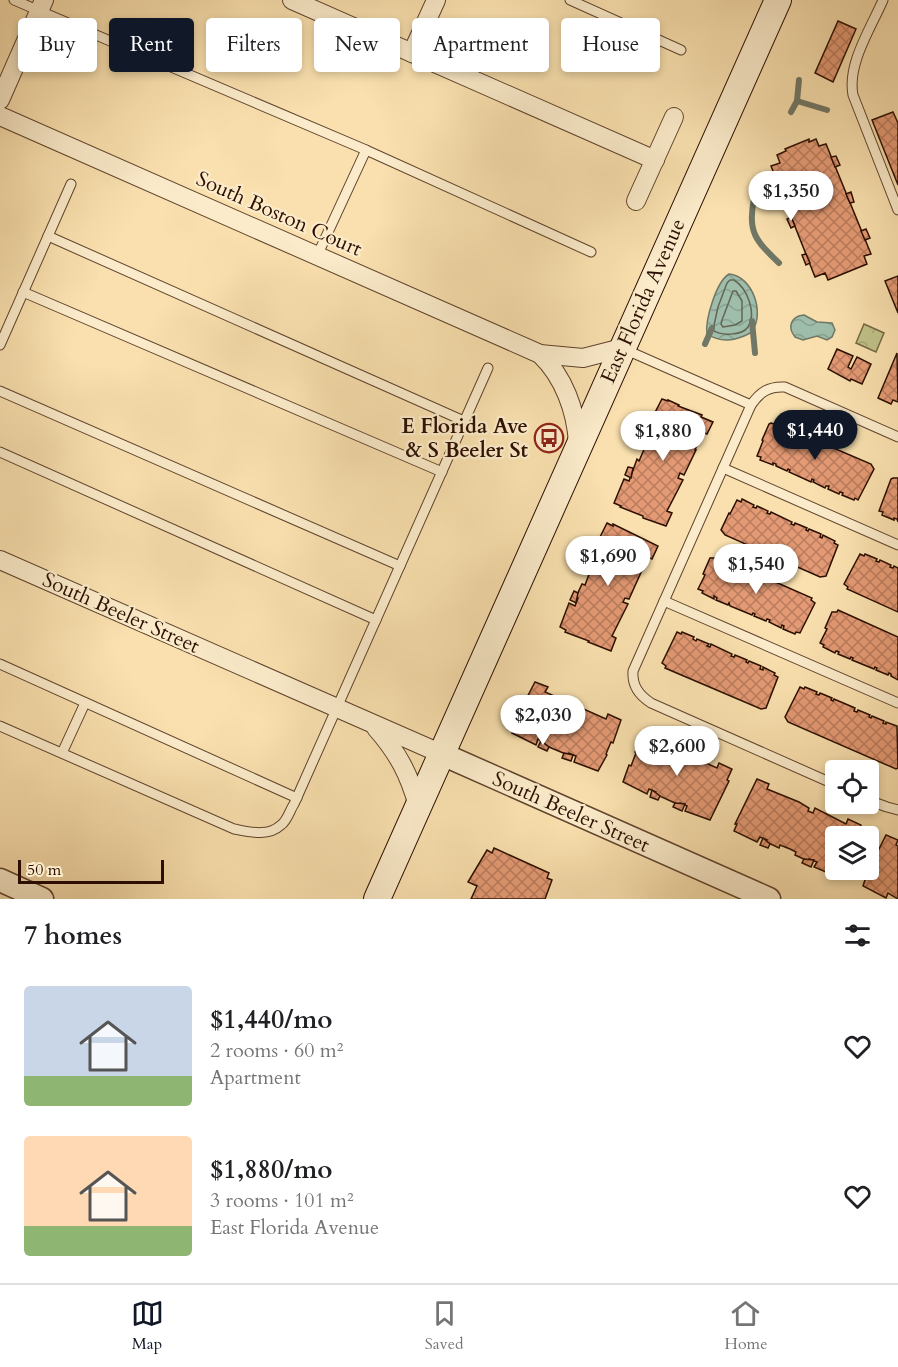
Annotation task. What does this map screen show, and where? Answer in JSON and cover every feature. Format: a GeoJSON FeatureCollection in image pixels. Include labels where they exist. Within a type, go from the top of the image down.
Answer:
{"type":"FeatureCollection","features":[{"type":"Feature","properties":{"kind":"main road","name":"East Florida Avenue"},"geometry":{"type":"LineString","coordinates":[[377,899],[778,0]]}},
{"type":"Feature","properties":{"kind":"street"},"geometry":{"type":"LineString","coordinates":[[292,0],[412,53]]}},
{"type":"Feature","properties":{"kind":"street"},"geometry":{"type":"LineString","coordinates":[[428,18],[436,0]]}},
{"type":"Feature","properties":{"kind":"street"},"geometry":{"type":"LineString","coordinates":[[0,100],[42,5]]}},
{"type":"Feature","properties":{"kind":"street"},"geometry":{"type":"LineString","coordinates":[[456,72],[655,159]]}},
{"type":"Feature","properties":{"kind":"street","name":"South Boston Court"},"geometry":{"type":"LineString","coordinates":[[0,116],[540,354],[583,358],[622,348]]}},
{"type":"Feature","properties":{"kind":"street"},"geometry":{"type":"LineString","coordinates":[[636,201],[674,117]]}},
{"type":"Feature","properties":{"kind":"street","name":"South Boston Court"},"geometry":{"type":"LineString","coordinates":[[540,354],[557,373],[567,395],[577,421],[578,446]]}},
{"type":"Feature","properties":{"kind":"street","name":"South Beeler Street"},"geometry":{"type":"LineString","coordinates":[[0,560],[769,899]]}},
{"type":"Feature","properties":{"kind":"street","name":"South Beeler Street"},"geometry":{"type":"LineString","coordinates":[[373,724],[392,745],[402,762],[418,806]]}},
{"type":"Feature","properties":{"kind":"street"},"geometry":{"type":"LineString","coordinates":[[0,880],[42,899]]}},
{"type":"Feature","properties":{"kind":"lane"},"geometry":{"type":"LineString","coordinates":[[14,0],[42,5],[591,252]]}},
{"type":"Feature","properties":{"kind":"lane"},"geometry":{"type":"LineString","coordinates":[[570,0],[681,50]]}},
{"type":"Feature","properties":{"kind":"lane"},"geometry":{"type":"LineString","coordinates":[[883,0],[854,65],[851,81],[853,95],[898,210]]}},
{"type":"Feature","properties":{"kind":"lane"},"geometry":{"type":"LineString","coordinates":[[317,256],[366,150]]}},
{"type":"Feature","properties":{"kind":"lane"},"geometry":{"type":"LineString","coordinates":[[0,345],[71,184]]}},
{"type":"Feature","properties":{"kind":"lane"},"geometry":{"type":"LineString","coordinates":[[48,236],[464,422]]}},
{"type":"Feature","properties":{"kind":"lane"},"geometry":{"type":"LineString","coordinates":[[24,292],[442,472]]}},
{"type":"Feature","properties":{"kind":"lane"},"geometry":{"type":"LineString","coordinates":[[622,348],[751,405]]}},
{"type":"Feature","properties":{"kind":"lane"},"geometry":{"type":"LineString","coordinates":[[0,726],[234,829],[254,834],[266,832],[281,825],[297,798],[488,368]]}},
{"type":"Feature","properties":{"kind":"lane"},"geometry":{"type":"LineString","coordinates":[[825,780],[642,697],[636,689],[633,671],[751,405],[762,392],[782,387],[898,437]]}},
{"type":"Feature","properties":{"kind":"lane"},"geometry":{"type":"LineString","coordinates":[[0,391],[400,566]]}},
{"type":"Feature","properties":{"kind":"lane"},"geometry":{"type":"LineString","coordinates":[[0,452],[376,620]]}},
{"type":"Feature","properties":{"kind":"lane"},"geometry":{"type":"LineString","coordinates":[[723,468],[898,545]]}},
{"type":"Feature","properties":{"kind":"lane"},"geometry":{"type":"LineString","coordinates":[[664,601],[898,703]]}},
{"type":"Feature","properties":{"kind":"lane"},"geometry":{"type":"LineString","coordinates":[[0,664],[297,798]]}},
{"type":"Feature","properties":{"kind":"lane"},"geometry":{"type":"LineString","coordinates":[[62,753],[85,703]]}},
{"type":"Feature","properties":{"kind":"lane"},"geometry":{"type":"LineString","coordinates":[[879,804],[898,810]]}},
{"type":"Feature","properties":{"kind":"green space"},"geometry":{"type":"Polygon","coordinates":[[[864,324],[884,333],[876,352],[856,343],[864,324]]]}},
{"type":"Feature","properties":{"kind":"water"},"geometry":{"type":"Polygon","coordinates":[[[729,274],[745,281],[750,288],[757,306],[757,315],[756,324],[750,333],[735,339],[724,340],[707,334],[707,328],[716,293],[724,278],[729,274]]]}},
{"type":"Feature","properties":{"kind":"water"},"geometry":{"type":"Polygon","coordinates":[[[804,315],[817,322],[832,323],[835,330],[832,337],[827,340],[817,336],[803,340],[795,337],[791,329],[793,320],[804,315]]]}},
{"type":"Feature","properties":{"kind":"building"},"geometry":{"type":"Polygon","coordinates":[[[838,21],[856,29],[833,82],[815,73],[838,21]]]}},
{"type":"Feature","properties":{"kind":"building"},"geometry":{"type":"Polygon","coordinates":[[[893,112],[898,123],[898,185],[872,120],[893,112]]]}},
{"type":"Feature","properties":{"kind":"building"},"geometry":{"type":"Polygon","coordinates":[[[809,139],[809,142],[816,139],[819,146],[826,144],[871,254],[864,256],[867,264],[828,280],[825,273],[815,277],[771,166],[780,163],[777,155],[786,151],[785,149],[809,139]]]}},
{"type":"Feature","properties":{"kind":"building"},"geometry":{"type":"Polygon","coordinates":[[[836,156],[840,165],[835,167],[831,157],[836,156]]]}},
{"type":"Feature","properties":{"kind":"building"},"geometry":{"type":"Polygon","coordinates":[[[776,180],[780,190],[776,192],[772,182],[776,180]]]}},
{"type":"Feature","properties":{"kind":"building"},"geometry":{"type":"Polygon","coordinates":[[[851,192],[854,202],[850,203],[846,194],[851,192]]]}},
{"type":"Feature","properties":{"kind":"building"},"geometry":{"type":"Polygon","coordinates":[[[791,217],[795,226],[791,228],[787,219],[791,217]]]}},
{"type":"Feature","properties":{"kind":"building"},"geometry":{"type":"Polygon","coordinates":[[[866,229],[870,238],[865,240],[861,231],[866,229]]]}},
{"type":"Feature","properties":{"kind":"building"},"geometry":{"type":"Polygon","coordinates":[[[806,254],[810,263],[806,265],[802,255],[806,254]]]}},
{"type":"Feature","properties":{"kind":"building"},"geometry":{"type":"Polygon","coordinates":[[[898,276],[898,313],[885,281],[898,276]]]}},
{"type":"Feature","properties":{"kind":"building"},"geometry":{"type":"Polygon","coordinates":[[[837,349],[853,356],[848,367],[851,369],[857,357],[871,364],[862,384],[851,379],[850,381],[828,369],[837,349]]]}},
{"type":"Feature","properties":{"kind":"building"},"geometry":{"type":"Polygon","coordinates":[[[897,353],[898,402],[893,400],[891,404],[878,398],[897,353]]]}},
{"type":"Feature","properties":{"kind":"building"},"geometry":{"type":"Polygon","coordinates":[[[662,399],[702,415],[701,417],[713,422],[707,434],[702,432],[684,475],[680,473],[678,478],[683,480],[667,511],[672,513],[666,526],[643,518],[614,503],[624,479],[629,481],[637,459],[639,461],[649,430],[652,432],[655,424],[650,422],[662,399]]]}},
{"type":"Feature","properties":{"kind":"building"},"geometry":{"type":"Polygon","coordinates":[[[771,423],[871,464],[874,469],[858,500],[828,489],[829,486],[825,488],[813,482],[812,479],[811,482],[776,464],[760,460],[761,457],[757,456],[771,423]]]}},
{"type":"Feature","properties":{"kind":"building"},"geometry":{"type":"Polygon","coordinates":[[[647,425],[654,427],[647,435],[643,433],[647,425]]]}},
{"type":"Feature","properties":{"kind":"building"},"geometry":{"type":"Polygon","coordinates":[[[628,467],[633,468],[631,478],[625,475],[628,467]]]}},
{"type":"Feature","properties":{"kind":"building"},"geometry":{"type":"Polygon","coordinates":[[[893,478],[898,478],[898,522],[897,519],[882,515],[883,512],[879,511],[893,478]]]}},
{"type":"Feature","properties":{"kind":"building"},"geometry":{"type":"Polygon","coordinates":[[[742,499],[754,505],[753,507],[757,506],[768,511],[767,513],[771,512],[792,522],[791,524],[795,523],[807,528],[808,531],[809,529],[821,534],[822,538],[823,535],[835,541],[834,543],[838,545],[826,576],[820,577],[725,535],[721,530],[729,513],[737,500],[741,502],[742,499]]]}},
{"type":"Feature","properties":{"kind":"building"},"geometry":{"type":"Polygon","coordinates":[[[607,523],[658,546],[652,559],[648,557],[629,599],[625,598],[623,602],[628,604],[612,636],[616,638],[611,651],[565,632],[566,630],[560,627],[569,603],[575,606],[582,584],[585,585],[591,569],[589,568],[600,549],[595,547],[607,523]]]}},
{"type":"Feature","properties":{"kind":"building"},"geometry":{"type":"Polygon","coordinates":[[[592,549],[599,552],[592,559],[589,558],[592,549]]]}},
{"type":"Feature","properties":{"kind":"building"},"geometry":{"type":"Polygon","coordinates":[[[860,554],[877,559],[876,561],[879,562],[880,560],[891,565],[890,567],[898,568],[898,612],[847,589],[848,587],[844,584],[860,554]]]}},
{"type":"Feature","properties":{"kind":"building"},"geometry":{"type":"Polygon","coordinates":[[[716,556],[812,598],[811,600],[815,603],[800,633],[795,634],[783,629],[782,625],[781,628],[769,622],[770,620],[766,621],[754,616],[753,613],[752,615],[730,606],[729,603],[728,605],[716,600],[714,596],[714,599],[702,593],[703,591],[698,589],[705,575],[703,574],[710,558],[716,556]]]}},
{"type":"Feature","properties":{"kind":"building"},"geometry":{"type":"Polygon","coordinates":[[[574,591],[578,593],[576,603],[570,600],[574,591]]]}},
{"type":"Feature","properties":{"kind":"building"},"geometry":{"type":"Polygon","coordinates":[[[838,610],[898,637],[898,680],[889,673],[888,675],[876,670],[875,667],[874,669],[852,660],[851,657],[850,659],[838,654],[839,652],[835,653],[823,647],[824,645],[820,643],[827,629],[825,628],[832,612],[838,610]]]}},
{"type":"Feature","properties":{"kind":"building"},"geometry":{"type":"Polygon","coordinates":[[[677,632],[709,644],[707,646],[710,647],[711,644],[732,654],[731,656],[735,655],[747,660],[748,663],[749,661],[761,666],[760,669],[763,670],[763,667],[775,673],[774,675],[778,677],[766,708],[761,709],[665,668],[666,666],[662,663],[677,632]]]}},
{"type":"Feature","properties":{"kind":"building"},"geometry":{"type":"Polygon","coordinates":[[[535,682],[548,687],[545,692],[606,719],[608,714],[621,720],[613,743],[611,742],[598,771],[574,762],[576,756],[549,747],[538,739],[536,745],[512,733],[518,715],[520,716],[535,682]]]}},
{"type":"Feature","properties":{"kind":"building"},"geometry":{"type":"Polygon","coordinates":[[[800,687],[804,689],[805,687],[817,692],[816,694],[820,693],[832,698],[833,701],[834,699],[855,708],[854,711],[858,710],[870,715],[871,718],[872,716],[884,721],[883,723],[897,726],[898,768],[788,722],[785,717],[800,687]]]}},
{"type":"Feature","properties":{"kind":"building"},"geometry":{"type":"Polygon","coordinates":[[[646,731],[659,736],[657,741],[717,768],[719,763],[732,769],[727,780],[729,781],[710,820],[685,811],[687,806],[680,803],[679,805],[655,794],[656,792],[649,789],[647,794],[623,782],[646,731]]]}},
{"type":"Feature","properties":{"kind":"building"},"geometry":{"type":"Polygon","coordinates":[[[541,741],[549,747],[547,751],[538,747],[541,741]]]}},
{"type":"Feature","properties":{"kind":"building"},"geometry":{"type":"Polygon","coordinates":[[[564,753],[573,755],[571,761],[562,758],[564,753]]]}},
{"type":"Feature","properties":{"kind":"building"},"geometry":{"type":"Polygon","coordinates":[[[757,779],[769,784],[767,789],[799,802],[809,808],[808,811],[813,813],[815,808],[846,824],[848,819],[861,825],[825,826],[825,872],[814,867],[817,862],[795,855],[796,852],[790,849],[780,845],[779,848],[760,837],[757,842],[734,831],[737,824],[735,824],[757,779]]]}},
{"type":"Feature","properties":{"kind":"building"},"geometry":{"type":"Polygon","coordinates":[[[652,790],[660,796],[658,800],[650,797],[652,790]]]}},
{"type":"Feature","properties":{"kind":"building"},"geometry":{"type":"Polygon","coordinates":[[[675,803],[685,804],[682,811],[673,807],[675,803]]]}},
{"type":"Feature","properties":{"kind":"building"},"geometry":{"type":"Polygon","coordinates":[[[886,835],[898,840],[896,845],[898,846],[898,899],[888,893],[886,898],[863,886],[865,880],[879,880],[879,849],[886,835]]]}},
{"type":"Feature","properties":{"kind":"building"},"geometry":{"type":"Polygon","coordinates":[[[763,838],[770,844],[768,848],[760,845],[763,838]]]}},
{"type":"Feature","properties":{"kind":"building"},"geometry":{"type":"Polygon","coordinates":[[[494,848],[549,873],[547,878],[552,880],[545,899],[471,899],[477,886],[468,882],[487,850],[492,853],[494,848]]]}},
{"type":"Feature","properties":{"kind":"building"},"geometry":{"type":"Polygon","coordinates":[[[804,859],[814,860],[811,867],[802,863],[804,859]]]}},
{"type":"Feature","properties":{"kind":"waterway"},"geometry":{"type":"LineString","coordinates":[[791,112],[797,101],[799,80]]}},
{"type":"Feature","properties":{"kind":"waterway"},"geometry":{"type":"LineString","coordinates":[[797,101],[827,110]]}},
{"type":"Feature","properties":{"kind":"waterway"},"geometry":{"type":"LineString","coordinates":[[754,199],[752,220],[755,235],[779,263]]}},
{"type":"Feature","properties":{"kind":"waterway"},"geometry":{"type":"LineString","coordinates":[[752,321],[755,353]]}},
{"type":"Feature","properties":{"kind":"waterway"},"geometry":{"type":"LineString","coordinates":[[705,344],[712,328]]}},
{"type":"Feature","properties":{"kind":"place","name":"E Florida Ave & S Beeler St"},"geometry":{"type":"Point","coordinates":[549,438]}}]}
